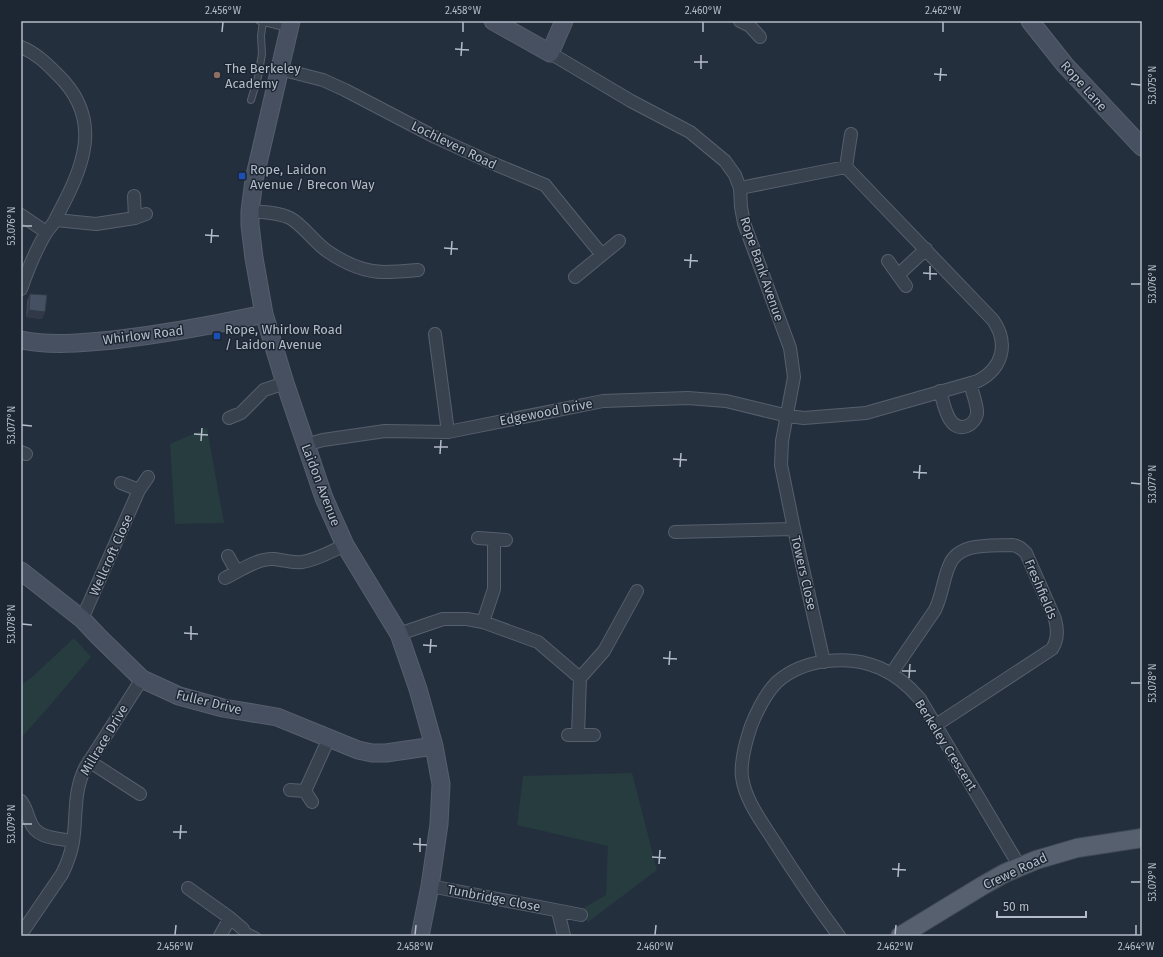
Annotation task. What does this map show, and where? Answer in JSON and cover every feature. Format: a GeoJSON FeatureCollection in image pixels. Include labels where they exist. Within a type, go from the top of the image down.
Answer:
{"type":"FeatureCollection","features":[{"type":"Feature","properties":{"kind":"main road","name":"Crewe Road"},"geometry":{"type":"LineString","coordinates":[[900,936],[1005,873],[1048,856],[1077,848],[1142,838]]}},
{"type":"Feature","properties":{"kind":"street","name":"Rope Bank Avenue"},"geometry":{"type":"LineString","coordinates":[[493,21],[631,101],[690,132],[725,161],[735,175],[740,188],[744,224],[790,348],[794,377],[788,416],[782,441],[781,465],[794,529]]}},
{"type":"Feature","properties":{"kind":"street"},"geometry":{"type":"LineString","coordinates":[[550,53],[564,21]]}},
{"type":"Feature","properties":{"kind":"street","name":"Rope Lane"},"geometry":{"type":"LineString","coordinates":[[1030,21],[1065,65],[1142,147]]}},
{"type":"Feature","properties":{"kind":"street"},"geometry":{"type":"LineString","coordinates":[[748,23],[760,37]]}},
{"type":"Feature","properties":{"kind":"street","name":"Laidon Avenue"},"geometry":{"type":"LineString","coordinates":[[290,25],[254,180],[250,211],[251,240],[264,314],[284,383],[324,498],[345,545],[399,634],[418,689],[434,746],[440,784],[439,824],[430,886],[420,936]]}},
{"type":"Feature","properties":{"kind":"street"},"geometry":{"type":"LineString","coordinates":[[21,48],[34,54],[50,66],[79,92],[86,136],[85,147],[74,183],[56,220],[46,232],[31,261],[21,289]]}},
{"type":"Feature","properties":{"kind":"street","name":"Lochleven Road"},"geometry":{"type":"LineString","coordinates":[[280,69],[323,80],[435,137],[545,185],[602,255]]}},
{"type":"Feature","properties":{"kind":"street"},"geometry":{"type":"LineString","coordinates":[[740,188],[846,167],[851,134]]}},
{"type":"Feature","properties":{"kind":"street","name":"Edgewood Drive"},"geometry":{"type":"LineString","coordinates":[[305,445],[323,440],[385,431],[448,432],[603,401],[688,398],[726,401],[788,416],[804,418],[866,414],[970,384],[985,378],[996,366],[1002,351],[999,331],[993,320],[846,167]]}},
{"type":"Feature","properties":{"kind":"street"},"geometry":{"type":"LineString","coordinates":[[56,220],[96,224],[140,216],[134,196]]}},
{"type":"Feature","properties":{"kind":"street"},"geometry":{"type":"LineString","coordinates":[[250,211],[276,213],[290,218],[327,252],[361,268],[383,272],[418,270]]}},
{"type":"Feature","properties":{"kind":"street"},"geometry":{"type":"LineString","coordinates":[[21,215],[46,232]]}},
{"type":"Feature","properties":{"kind":"street"},"geometry":{"type":"LineString","coordinates":[[575,277],[619,241]]}},
{"type":"Feature","properties":{"kind":"street"},"geometry":{"type":"LineString","coordinates":[[898,275],[926,249]]}},
{"type":"Feature","properties":{"kind":"street"},"geometry":{"type":"LineString","coordinates":[[888,261],[906,286]]}},
{"type":"Feature","properties":{"kind":"street","name":"Whirlow Road"},"geometry":{"type":"LineString","coordinates":[[21,340],[46,343],[88,342],[141,337],[192,329],[264,314]]}},
{"type":"Feature","properties":{"kind":"street"},"geometry":{"type":"LineString","coordinates":[[435,334],[448,432]]}},
{"type":"Feature","properties":{"kind":"street"},"geometry":{"type":"LineString","coordinates":[[229,418],[243,418],[264,390],[284,383]]}},
{"type":"Feature","properties":{"kind":"street"},"geometry":{"type":"LineString","coordinates":[[940,392],[949,419],[956,425],[969,425],[973,422],[977,414],[970,384]]}},
{"type":"Feature","properties":{"kind":"street","name":"Wellcroft Close"},"geometry":{"type":"LineString","coordinates":[[82,619],[139,490],[148,477]]}},
{"type":"Feature","properties":{"kind":"street"},"geometry":{"type":"LineString","coordinates":[[121,483],[139,490]]}},
{"type":"Feature","properties":{"kind":"street","name":"Towers Close"},"geometry":{"type":"LineString","coordinates":[[675,532],[794,529],[824,662]]}},
{"type":"Feature","properties":{"kind":"street"},"geometry":{"type":"LineString","coordinates":[[478,538],[500,539],[494,589],[483,622]]}},
{"type":"Feature","properties":{"kind":"street","name":"Freshfields"},"geometry":{"type":"LineString","coordinates":[[891,674],[935,610],[949,566],[954,557],[965,549],[973,547],[1011,544],[1022,549],[1028,558],[1055,619],[1057,626],[1055,645],[1052,649],[936,725]]}},
{"type":"Feature","properties":{"kind":"street"},"geometry":{"type":"LineString","coordinates":[[225,578],[263,560],[273,559],[293,562],[309,560],[345,545]]}},
{"type":"Feature","properties":{"kind":"street"},"geometry":{"type":"LineString","coordinates":[[228,556],[237,572]]}},
{"type":"Feature","properties":{"kind":"street","name":"Fuller Drive"},"geometry":{"type":"LineString","coordinates":[[21,571],[82,619],[99,638],[142,679],[179,696],[223,708],[277,717],[358,750],[372,753],[386,753],[434,746]]}},
{"type":"Feature","properties":{"kind":"street"},"geometry":{"type":"LineString","coordinates":[[594,735],[573,735],[580,678],[604,651],[637,591]]}},
{"type":"Feature","properties":{"kind":"street"},"geometry":{"type":"LineString","coordinates":[[399,634],[443,619],[467,619],[483,622],[538,642],[580,678]]}},
{"type":"Feature","properties":{"kind":"street","name":"Berkeley Crescent"},"geometry":{"type":"LineString","coordinates":[[839,936],[802,885],[763,824],[751,803],[744,786],[742,775],[744,752],[755,716],[771,689],[782,679],[798,669],[810,665],[840,660],[862,662],[881,668],[907,685],[920,699],[1020,867]]}},
{"type":"Feature","properties":{"kind":"street","name":"Millrace Drive"},"geometry":{"type":"LineString","coordinates":[[21,934],[62,874],[70,855],[73,841],[77,790],[82,774],[142,679]]}},
{"type":"Feature","properties":{"kind":"street"},"geometry":{"type":"LineString","coordinates":[[305,791],[329,738]]}},
{"type":"Feature","properties":{"kind":"street"},"geometry":{"type":"LineString","coordinates":[[89,761],[140,794]]}},
{"type":"Feature","properties":{"kind":"street"},"geometry":{"type":"LineString","coordinates":[[290,790],[305,791]]}},
{"type":"Feature","properties":{"kind":"street"},"geometry":{"type":"LineString","coordinates":[[305,791],[312,802]]}},
{"type":"Feature","properties":{"kind":"street"},"geometry":{"type":"LineString","coordinates":[[21,801],[26,808],[31,824],[36,831],[45,836],[73,841]]}},
{"type":"Feature","properties":{"kind":"street","name":"Tunbridge Close"},"geometry":{"type":"LineString","coordinates":[[430,886],[581,915]]}},
{"type":"Feature","properties":{"kind":"street"},"geometry":{"type":"LineString","coordinates":[[188,888],[243,929]]}},
{"type":"Feature","properties":{"kind":"street","name":"Tunbridge Close"},"geometry":{"type":"LineString","coordinates":[[558,910],[564,936]]}},
{"type":"Feature","properties":{"kind":"street"},"geometry":{"type":"LineString","coordinates":[[220,936],[230,918]]}},
{"type":"Feature","properties":{"kind":"lane"},"geometry":{"type":"LineString","coordinates":[[251,100],[258,77],[262,54],[262,21],[290,25]]}},
{"type":"Feature","properties":{"kind":"lane"},"geometry":{"type":"LineString","coordinates":[[243,929],[257,936]]}},
{"type":"Feature","properties":{"kind":"green space"},"geometry":{"type":"Polygon","coordinates":[[[207,428],[224,523],[175,524],[170,444],[207,428]]]}},
{"type":"Feature","properties":{"kind":"green space"},"geometry":{"type":"Polygon","coordinates":[[[74,638],[91,657],[21,738],[21,685],[32,677],[74,638]]]}},
{"type":"Feature","properties":{"kind":"green space"},"geometry":{"type":"Polygon","coordinates":[[[632,773],[657,870],[588,922],[580,910],[606,895],[608,846],[517,825],[523,776],[632,773]]]}},
{"type":"Feature","properties":{"kind":"building"},"geometry":{"type":"Polygon","coordinates":[[[30,294],[47,295],[45,312],[29,310],[30,294]]]}},
{"type":"Feature","properties":{"kind":"place","name":"The Berkeley Academy"},"geometry":{"type":"Point","coordinates":[217,75]}},
{"type":"Feature","properties":{"kind":"place","name":"Rope, Laidon Avenue / Brecon Way"},"geometry":{"type":"Point","coordinates":[242,176]}},
{"type":"Feature","properties":{"kind":"place","name":"Rope, Whirlow Road / Laidon Avenue"},"geometry":{"type":"Point","coordinates":[217,336]}}]}
